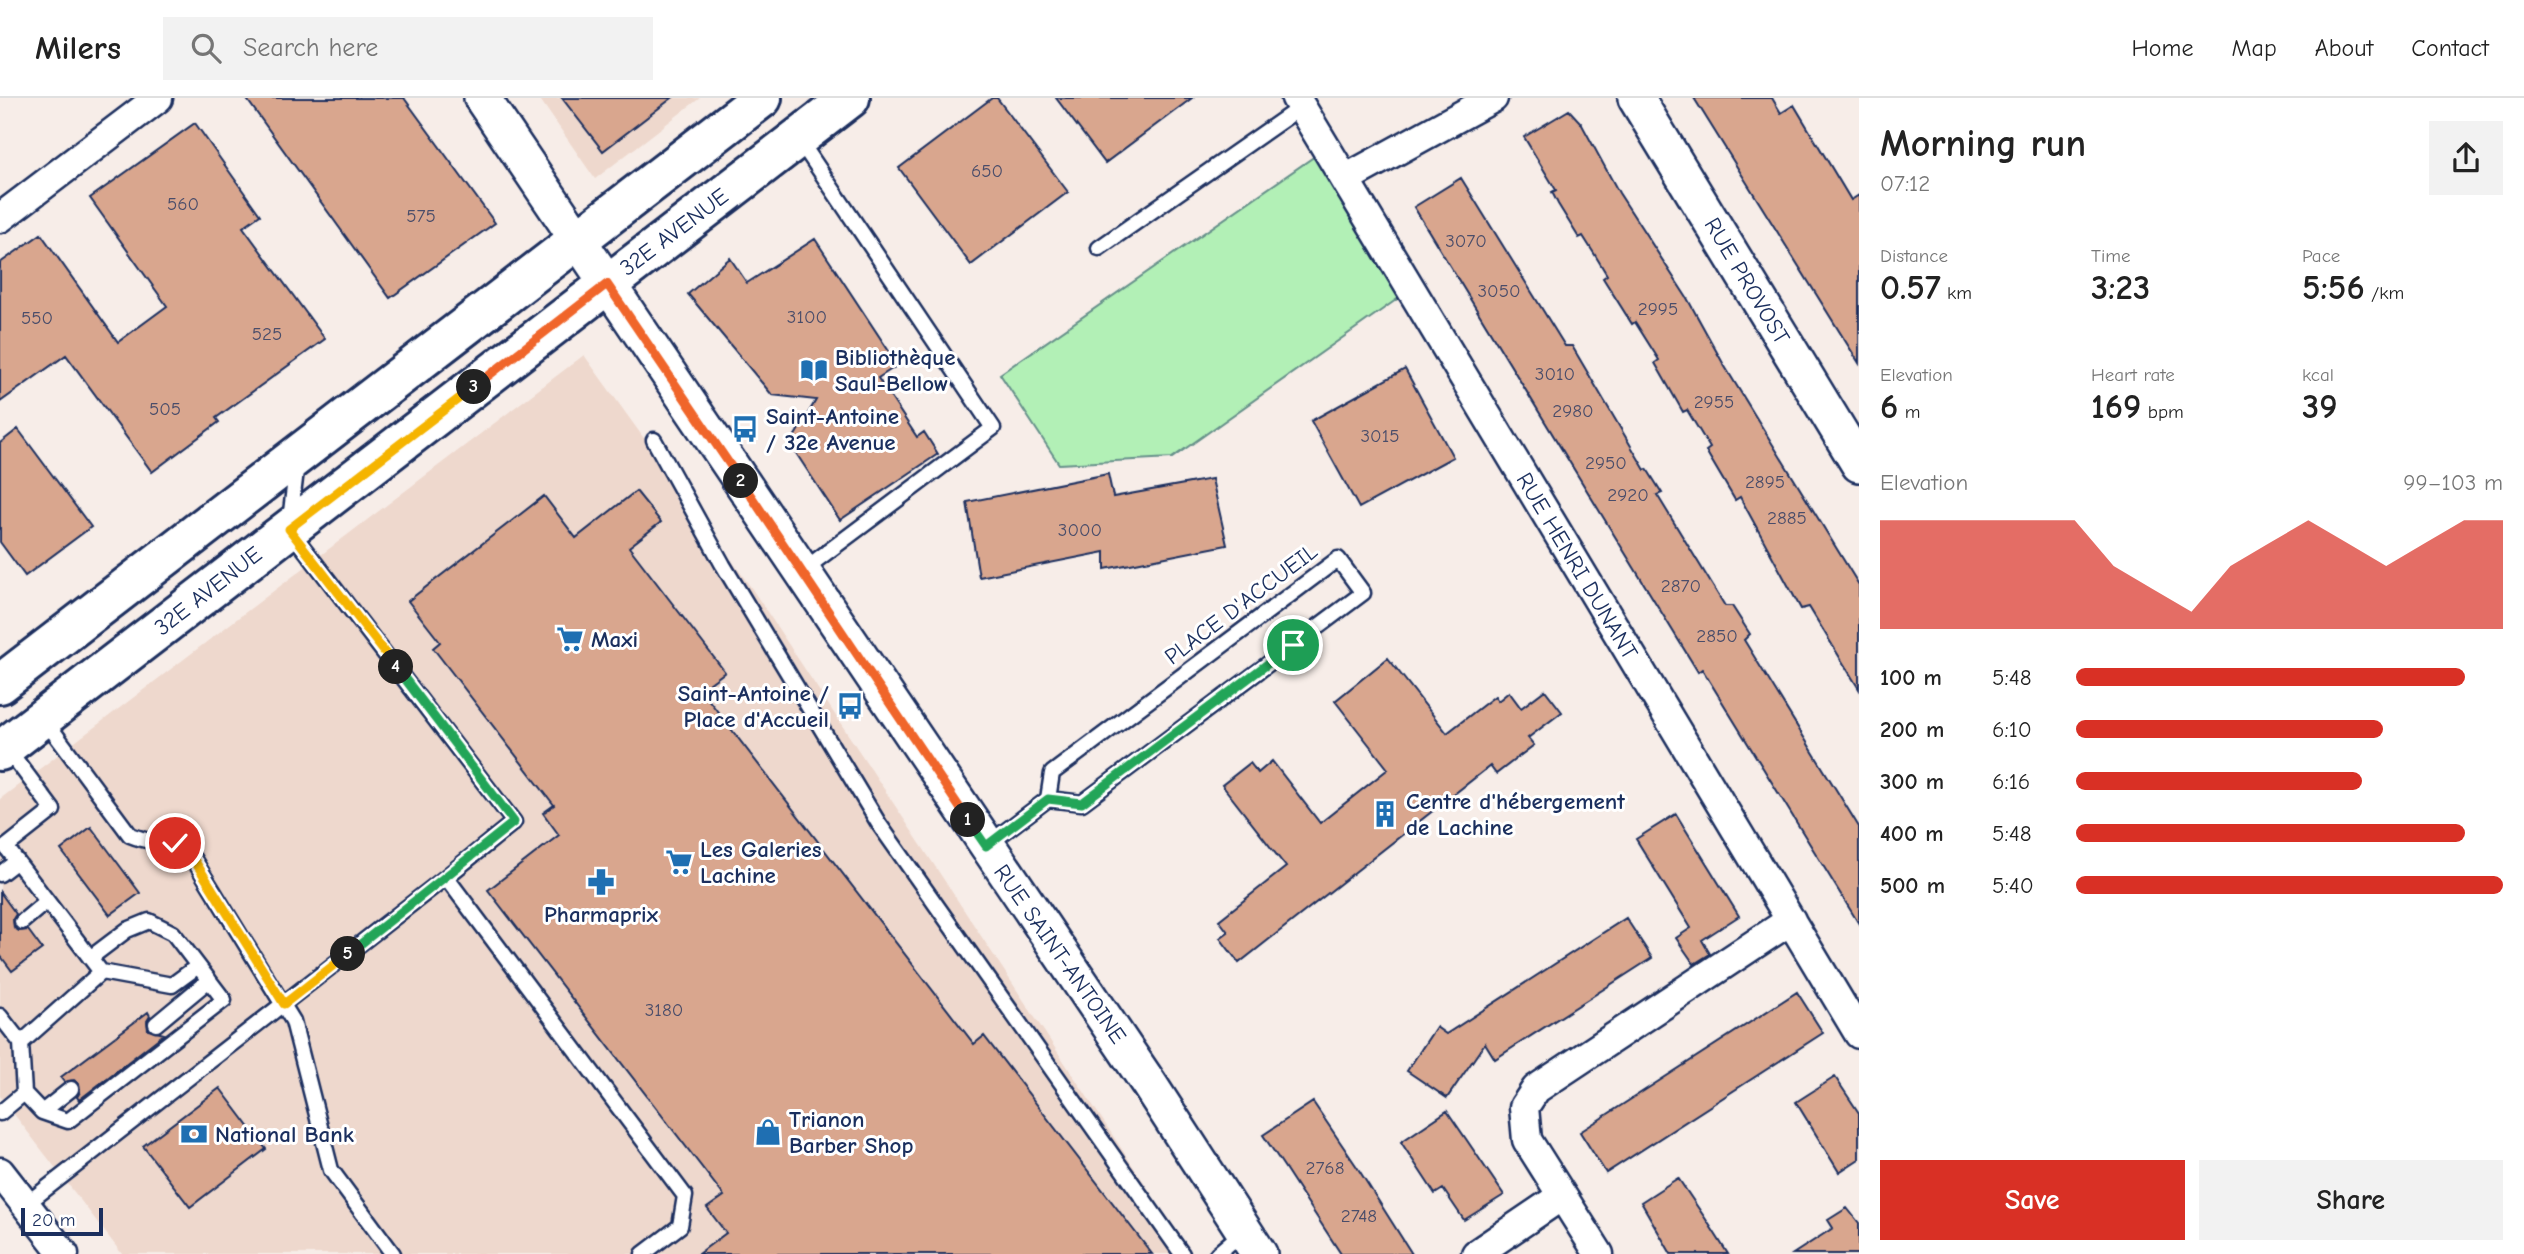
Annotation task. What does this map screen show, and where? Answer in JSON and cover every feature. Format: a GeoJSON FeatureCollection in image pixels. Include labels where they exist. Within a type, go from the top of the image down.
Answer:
{"type":"FeatureCollection","features":[{"type":"Feature","properties":{"kind":"main road"},"geometry":{"type":"LineString","coordinates":[[0,684],[762,98]]}},
{"type":"Feature","properties":{"kind":"main road","name":"32E AVENUE"},"geometry":{"type":"LineString","coordinates":[[3,749],[850,98]]}},
{"type":"Feature","properties":{"kind":"street"},"geometry":{"type":"LineString","coordinates":[[0,218],[158,98]]}},
{"type":"Feature","properties":{"kind":"street","name":"RUE SAINT-ANTOINE"},"geometry":{"type":"LineString","coordinates":[[482,98],[1149,1084],[1251,1242]]}},
{"type":"Feature","properties":{"kind":"street"},"geometry":{"type":"LineString","coordinates":[[1345,179],[1493,98]]}},
{"type":"Feature","properties":{"kind":"street","name":"RUE PROVOST"},"geometry":{"type":"LineString","coordinates":[[1636,98],[1859,464]]}},
{"type":"Feature","properties":{"kind":"street","name":"RUE HENRI DUNANT"},"geometry":{"type":"LineString","coordinates":[[1298,102],[1859,1034]]}},
{"type":"Feature","properties":{"kind":"street"},"geometry":{"type":"LineString","coordinates":[[1599,1254],[1560,1197],[1527,1140],[1524,1107],[1535,1088],[1791,920]]}},
{"type":"Feature","properties":{"kind":"street"},"geometry":{"type":"LineString","coordinates":[[0,1172],[64,1254]]}},
{"type":"Feature","properties":{"kind":"street"},"geometry":{"type":"LineString","coordinates":[[1476,1254],[1560,1197]]}},
{"type":"Feature","properties":{"kind":"lane"},"geometry":{"type":"LineString","coordinates":[[1099,248],[1298,102]]}},
{"type":"Feature","properties":{"kind":"lane"},"geometry":{"type":"LineString","coordinates":[[798,138],[993,428],[801,572]]}},
{"type":"Feature","properties":{"kind":"lane"},"geometry":{"type":"LineString","coordinates":[[654,440],[723,565],[878,824],[1182,1254]]}},
{"type":"Feature","properties":{"kind":"lane"},"geometry":{"type":"LineString","coordinates":[[25,1205],[514,822],[289,529],[298,456]]}},
{"type":"Feature","properties":{"kind":"lane","name":"PLACE D'ACCUEIL"},"geometry":{"type":"LineString","coordinates":[[1338,559],[1363,593],[1082,803],[1048,799],[1052,773],[1338,559]]}},
{"type":"Feature","properties":{"kind":"lane"},"geometry":{"type":"LineString","coordinates":[[43,718],[130,835],[149,843],[175,843],[191,855],[293,1021],[331,1170],[393,1254]]}},
{"type":"Feature","properties":{"kind":"lane"},"geometry":{"type":"LineString","coordinates":[[3,749],[53,810],[3,843],[101,972],[172,985],[198,966]]}},
{"type":"Feature","properties":{"kind":"lane"},"geometry":{"type":"LineString","coordinates":[[986,846],[1048,799]]}},
{"type":"Feature","properties":{"kind":"lane"},"geometry":{"type":"LineString","coordinates":[[0,874],[17,861]]}},
{"type":"Feature","properties":{"kind":"lane"},"geometry":{"type":"LineString","coordinates":[[446,877],[685,1196],[680,1226],[643,1254]]}},
{"type":"Feature","properties":{"kind":"lane"},"geometry":{"type":"LineString","coordinates":[[22,922],[47,901]]}},
{"type":"Feature","properties":{"kind":"lane"},"geometry":{"type":"LineString","coordinates":[[0,1016],[21,1043],[24,1093],[42,1112],[68,1121],[224,1000],[173,933],[149,920],[127,930],[90,958]]}},
{"type":"Feature","properties":{"kind":"lane"},"geometry":{"type":"LineString","coordinates":[[21,1043],[101,972]]}},
{"type":"Feature","properties":{"kind":"lane"},"geometry":{"type":"LineString","coordinates":[[156,1024],[209,980]]}},
{"type":"Feature","properties":{"kind":"lane"},"geometry":{"type":"LineString","coordinates":[[42,1112],[71,1089]]}},
{"type":"Feature","properties":{"kind":"lane"},"geometry":{"type":"LineString","coordinates":[[0,1113],[24,1093]]}},
{"type":"Feature","properties":{"kind":"lane"},"geometry":{"type":"LineString","coordinates":[[1217,1254],[1251,1242]]}},
{"type":"Feature","properties":{"kind":"shaded area"},"geometry":{"type":"Polygon","coordinates":[[[539,98],[700,98],[595,179],[539,98]]]}},
{"type":"Feature","properties":{"kind":"shaded area"},"geometry":{"type":"Polygon","coordinates":[[[584,355],[750,586],[1191,1254],[122,1254],[0,1096],[0,799],[584,355]]]}},
{"type":"Feature","properties":{"kind":"green space"},"geometry":{"type":"Polygon","coordinates":[[[1318,154],[1403,295],[1172,458],[1059,464],[1000,374],[1318,154]]]}},
{"type":"Feature","properties":{"kind":"building"},"geometry":{"type":"Polygon","coordinates":[[[246,98],[404,98],[495,223],[390,298],[246,98]]]}},
{"type":"Feature","properties":{"kind":"building"},"geometry":{"type":"Polygon","coordinates":[[[562,98],[672,98],[603,151],[562,98]]]}},
{"type":"Feature","properties":{"kind":"building"},"geometry":{"type":"Polygon","coordinates":[[[992,98],[997,98],[1068,192],[971,265],[899,168],[992,98]]]}},
{"type":"Feature","properties":{"kind":"building"},"geometry":{"type":"Polygon","coordinates":[[[1056,98],[1192,98],[1105,163],[1056,98]]]}},
{"type":"Feature","properties":{"kind":"building"},"geometry":{"type":"Polygon","coordinates":[[[1694,98],[1772,98],[1781,113],[1794,105],[1851,200],[1859,195],[1859,363],[1694,98]]]}},
{"type":"Feature","properties":{"kind":"building"},"geometry":{"type":"Polygon","coordinates":[[[1569,110],[1581,123],[1619,193],[1687,298],[1724,365],[1859,585],[1859,689],[1809,607],[1801,609],[1740,497],[1735,500],[1706,451],[1710,448],[1687,410],[1683,412],[1655,363],[1659,360],[1603,278],[1607,275],[1583,236],[1579,238],[1558,204],[1552,192],[1556,190],[1524,137],[1569,110]]]}},
{"type":"Feature","properties":{"kind":"building"},"geometry":{"type":"Polygon","coordinates":[[[195,123],[260,215],[243,227],[325,339],[216,418],[219,422],[152,472],[66,355],[0,402],[0,263],[41,234],[118,342],[167,306],[90,198],[195,123]]]}},
{"type":"Feature","properties":{"kind":"building"},"geometry":{"type":"Polygon","coordinates":[[[1461,178],[1565,346],[1572,346],[1645,470],[1647,469],[1662,493],[1657,495],[1725,606],[1732,606],[1750,634],[1744,640],[1859,827],[1859,924],[1702,669],[1698,672],[1414,207],[1461,178]]]}},
{"type":"Feature","properties":{"kind":"building"},"geometry":{"type":"Polygon","coordinates":[[[815,239],[898,365],[878,378],[917,437],[924,432],[938,454],[840,520],[790,444],[816,400],[772,395],[688,294],[730,258],[747,283],[815,239]]]}},
{"type":"Feature","properties":{"kind":"building"},"geometry":{"type":"Polygon","coordinates":[[[1405,369],[1453,457],[1359,508],[1311,421],[1405,369]]]}},
{"type":"Feature","properties":{"kind":"building"},"geometry":{"type":"Polygon","coordinates":[[[18,429],[91,527],[25,576],[0,542],[0,443],[18,429]]]}},
{"type":"Feature","properties":{"kind":"building"},"geometry":{"type":"Polygon","coordinates":[[[1108,474],[1113,497],[1212,479],[1227,545],[1105,569],[1105,552],[979,577],[967,502],[1108,474]]]}},
{"type":"Feature","properties":{"kind":"building","name":"Les Galeries Lachine"},"geometry":{"type":"Polygon","coordinates":[[[636,491],[661,522],[629,547],[725,672],[701,690],[974,1044],[984,1036],[1152,1254],[698,1254],[726,1233],[707,1208],[724,1196],[488,890],[559,835],[543,813],[554,805],[433,648],[440,642],[408,601],[544,496],[576,538],[636,491]]]}},
{"type":"Feature","properties":{"kind":"building","name":"Centre d'hébergement de Lachine"},"geometry":{"type":"Polygon","coordinates":[[[1388,658],[1447,733],[1495,696],[1498,701],[1509,692],[1521,708],[1545,690],[1562,712],[1528,738],[1534,745],[1496,774],[1490,766],[1239,963],[1220,938],[1228,932],[1219,920],[1286,867],[1222,785],[1250,763],[1258,773],[1272,761],[1320,823],[1388,769],[1335,701],[1388,658]]]}},
{"type":"Feature","properties":{"kind":"building"},"geometry":{"type":"Polygon","coordinates":[[[1676,814],[1739,916],[1702,940],[1710,954],[1694,964],[1676,938],[1691,928],[1636,839],[1676,814]]]}},
{"type":"Feature","properties":{"kind":"building"},"geometry":{"type":"Polygon","coordinates":[[[91,827],[140,893],[110,915],[61,850],[91,827]]]}},
{"type":"Feature","properties":{"kind":"building"},"geometry":{"type":"Polygon","coordinates":[[[0,892],[16,914],[13,919],[14,928],[19,931],[28,930],[42,949],[12,971],[0,955],[0,892]]]}},
{"type":"Feature","properties":{"kind":"building"},"geometry":{"type":"Polygon","coordinates":[[[1626,918],[1652,958],[1495,1059],[1485,1043],[1447,1098],[1407,1071],[1436,1027],[1446,1034],[1626,918]]]}},
{"type":"Feature","properties":{"kind":"building"},"geometry":{"type":"Polygon","coordinates":[[[1797,992],[1823,1033],[1606,1173],[1580,1132],[1797,992]]]}},
{"type":"Feature","properties":{"kind":"building"},"geometry":{"type":"Polygon","coordinates":[[[148,1012],[148,1030],[164,1034],[79,1100],[79,1084],[74,1080],[65,1082],[61,1077],[148,1012]]]}},
{"type":"Feature","properties":{"kind":"building"},"geometry":{"type":"Polygon","coordinates":[[[1835,1077],[1859,1113],[1859,1159],[1839,1172],[1796,1102],[1835,1077]]]}},
{"type":"Feature","properties":{"kind":"building"},"geometry":{"type":"Polygon","coordinates":[[[220,1088],[266,1149],[190,1207],[143,1146],[220,1088]]]}},
{"type":"Feature","properties":{"kind":"building"},"geometry":{"type":"Polygon","coordinates":[[[1313,1102],[1412,1254],[1341,1254],[1263,1135],[1313,1102]]]}},
{"type":"Feature","properties":{"kind":"building"},"geometry":{"type":"Polygon","coordinates":[[[1447,1111],[1504,1195],[1464,1220],[1443,1189],[1435,1194],[1401,1142],[1447,1111]]]}},
{"type":"Feature","properties":{"kind":"building"},"geometry":{"type":"Polygon","coordinates":[[[1678,1178],[1728,1254],[1671,1254],[1641,1202],[1678,1178]]]}},
{"type":"Feature","properties":{"kind":"building"},"geometry":{"type":"Polygon","coordinates":[[[1847,1208],[1859,1223],[1859,1254],[1793,1254],[1833,1228],[1828,1220],[1847,1208]]]}},
{"type":"Feature","properties":{"kind":"place","name":"Bibliothèque Saul-Bellow"},"geometry":{"type":"Point","coordinates":[814,370]}},
{"type":"Feature","properties":{"kind":"place","name":"Saint-Antoine / 32e Avenue"},"geometry":{"type":"Point","coordinates":[745,429]}},
{"type":"Feature","properties":{"kind":"place","name":"Maxi"},"geometry":{"type":"Point","coordinates":[570,639]}},
{"type":"Feature","properties":{"kind":"place","name":"Saint-Antoine / Place d'Accueil"},"geometry":{"type":"Point","coordinates":[850,706]}},
{"type":"Feature","properties":{"kind":"place","name":"Centre d'hébergement de Lachine"},"geometry":{"type":"Point","coordinates":[1385,814]}},
{"type":"Feature","properties":{"kind":"place","name":"Les Galeries Lachine"},"geometry":{"type":"Point","coordinates":[679,862]}},
{"type":"Feature","properties":{"kind":"place","name":"Pharmaprix"},"geometry":{"type":"Point","coordinates":[601,882]}},
{"type":"Feature","properties":{"kind":"place","name":"Trianon Barber Shop"},"geometry":{"type":"Point","coordinates":[768,1132]}},
{"type":"Feature","properties":{"kind":"place","name":"National Bank"},"geometry":{"type":"Point","coordinates":[194,1134]}},
{"type":"Feature","properties":{"kind":"route"},"geometry":{"type":"LineString","coordinates":[[175,843],[191,855],[284,1004],[514,822],[289,529],[607,284],[986,846],[1048,799],[1082,803],[1293,645]]}}]}
